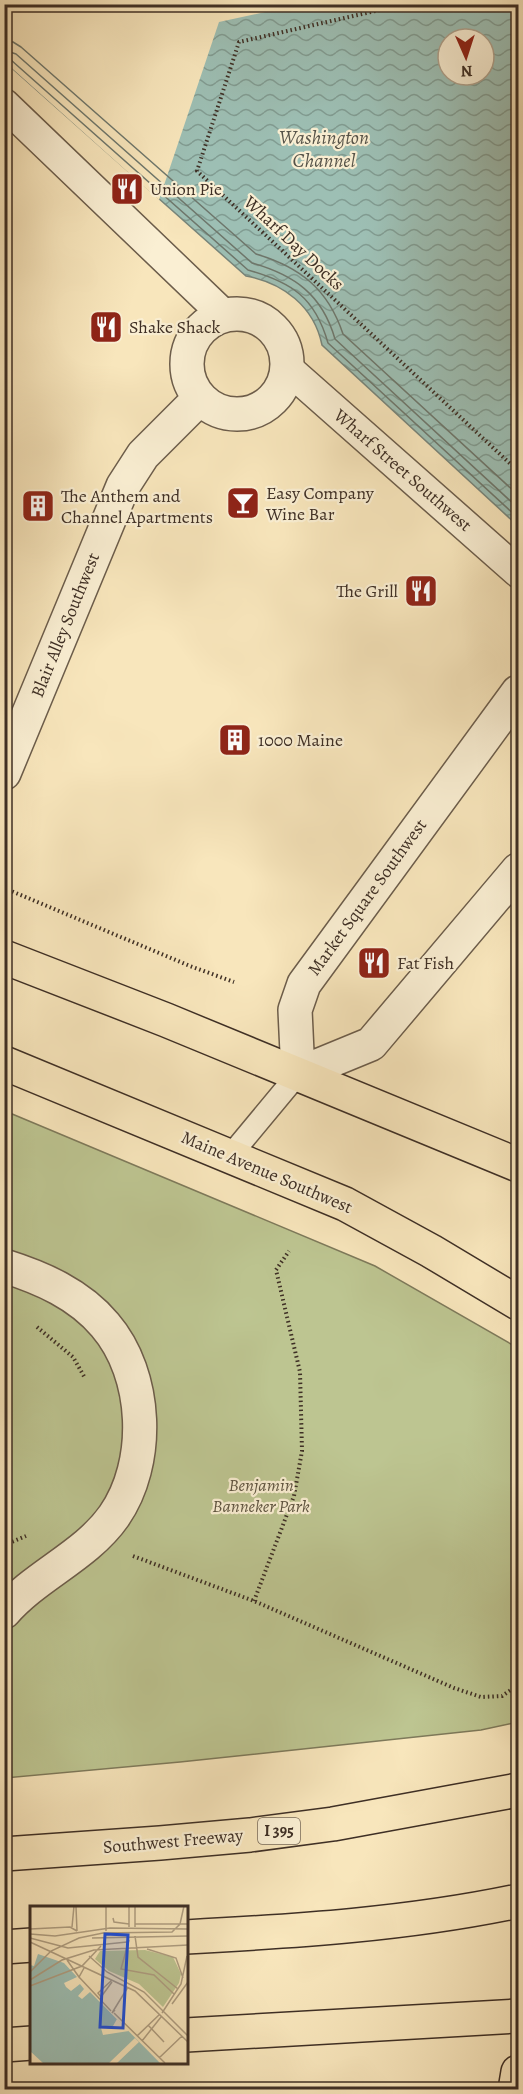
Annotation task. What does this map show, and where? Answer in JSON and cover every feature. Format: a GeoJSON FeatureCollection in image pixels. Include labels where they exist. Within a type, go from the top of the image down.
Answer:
{"type":"FeatureCollection","features":[{"type":"Feature","properties":{"kind":"main road"},"geometry":{"type":"LineString","coordinates":[[4,957],[519,1165]]}},
{"type":"Feature","properties":{"kind":"main road","name":"Maine Avenue Southwest"},"geometry":{"type":"LineString","coordinates":[[4,1063],[345,1204],[519,1303]]}},
{"type":"Feature","properties":{"kind":"main road","name":"Southwest Freeway"},"geometry":{"type":"LineString","coordinates":[[4,1852],[160,1843],[281,1831],[519,1791]]}},
{"type":"Feature","properties":{"kind":"main road"},"geometry":{"type":"LineString","coordinates":[[188,1937],[375,1924],[467,1912],[519,1901]]}},
{"type":"Feature","properties":{"kind":"main road"},"geometry":{"type":"LineString","coordinates":[[4,1947],[30,1945]]}},
{"type":"Feature","properties":{"kind":"main road"},"geometry":{"type":"LineString","coordinates":[[188,2035],[519,2016]]}},
{"type":"Feature","properties":{"kind":"main road"},"geometry":{"type":"LineString","coordinates":[[4,2045],[30,2043]]}},
{"type":"Feature","properties":{"kind":"main road"},"geometry":{"type":"LineString","coordinates":[[514,2090],[519,2072]]}},
{"type":"Feature","properties":{"kind":"street"},"geometry":{"type":"LineString","coordinates":[[4,104],[225,316]]}},
{"type":"Feature","properties":{"kind":"street"},"geometry":{"type":"LineString","coordinates":[[233,314],[249,315],[275,331],[283,345],[287,368],[277,394],[270,402],[253,412],[234,414],[224,413],[199,399],[188,377],[186,361],[190,345],[204,326],[217,318],[233,314]]}},
{"type":"Feature","properties":{"kind":"street","name":"Wharf Street Southwest"},"geometry":{"type":"LineString","coordinates":[[287,368],[519,572]]}},
{"type":"Feature","properties":{"kind":"street","name":"Blair Alley Southwest"},"geometry":{"type":"LineString","coordinates":[[4,773],[123,486],[143,455],[199,399]]}},
{"type":"Feature","properties":{"kind":"street","name":"Market Square Southwest"},"geometry":{"type":"LineString","coordinates":[[298,1074],[295,1010],[304,984],[519,692]]}},
{"type":"Feature","properties":{"kind":"street"},"geometry":{"type":"LineString","coordinates":[[298,1074],[370,1044],[519,870]]}},
{"type":"Feature","properties":{"kind":"street"},"geometry":{"type":"LineString","coordinates":[[4,1266],[56,1286],[81,1303],[105,1325],[122,1351],[133,1381],[140,1443],[135,1473],[126,1496],[113,1517],[93,1540],[32,1584],[4,1612]]}},
{"type":"Feature","properties":{"kind":"lane"},"geometry":{"type":"LineString","coordinates":[[230,1156],[298,1074]]}},
{"type":"Feature","properties":{"kind":"path","name":"Wharf Day Docks"},"geometry":{"type":"LineString","coordinates":[[406,4],[239,42],[197,171],[519,471]]}},
{"type":"Feature","properties":{"kind":"path"},"geometry":{"type":"LineString","coordinates":[[4,888],[190,966],[234,982]]}},
{"type":"Feature","properties":{"kind":"path"},"geometry":{"type":"LineString","coordinates":[[254,1601],[294,1496],[302,1451],[300,1372],[276,1270],[289,1251]]}},
{"type":"Feature","properties":{"kind":"path"},"geometry":{"type":"LineString","coordinates":[[30,1324],[72,1357],[89,1385]]}},
{"type":"Feature","properties":{"kind":"path"},"geometry":{"type":"LineString","coordinates":[[4,1545],[36,1531]]}},
{"type":"Feature","properties":{"kind":"path"},"geometry":{"type":"LineString","coordinates":[[134,1557],[254,1601],[454,1688],[482,1697],[502,1696],[519,1685]]}},
{"type":"Feature","properties":{"kind":"green space","name":"Benjamin Banneker Park"},"geometry":{"type":"Polygon","coordinates":[[[5,1111],[375,1266],[518,1348],[518,1722],[481,1730],[5,1778],[5,1111]]]}},
{"type":"Feature","properties":{"kind":"water","name":"Washington Channel"},"geometry":{"type":"Polygon","coordinates":[[[5,5],[518,5],[518,526],[322,345],[312,319],[295,298],[272,284],[246,276],[5,62],[5,5]]]}},
{"type":"Feature","properties":{"kind":"pier"},"geometry":{"type":"Polygon","coordinates":[[[5,4],[298,5],[219,22],[159,200],[5,62],[5,4]]]}},
{"type":"Feature","properties":{"kind":"place","name":"Union Pie"},"geometry":{"type":"Point","coordinates":[127,189]}},
{"type":"Feature","properties":{"kind":"place","name":"Shake Shack"},"geometry":{"type":"Point","coordinates":[106,327]}},
{"type":"Feature","properties":{"kind":"place","name":"Easy Company Wine Bar"},"geometry":{"type":"Point","coordinates":[243,503]}},
{"type":"Feature","properties":{"kind":"place","name":"The Anthem and Channel Apartments"},"geometry":{"type":"Point","coordinates":[38,506]}},
{"type":"Feature","properties":{"kind":"place","name":"The Grill"},"geometry":{"type":"Point","coordinates":[421,591]}},
{"type":"Feature","properties":{"kind":"place","name":"1000 Maine"},"geometry":{"type":"Point","coordinates":[235,740]}},
{"type":"Feature","properties":{"kind":"place","name":"Fat Fish"},"geometry":{"type":"Point","coordinates":[374,963]}}]}
